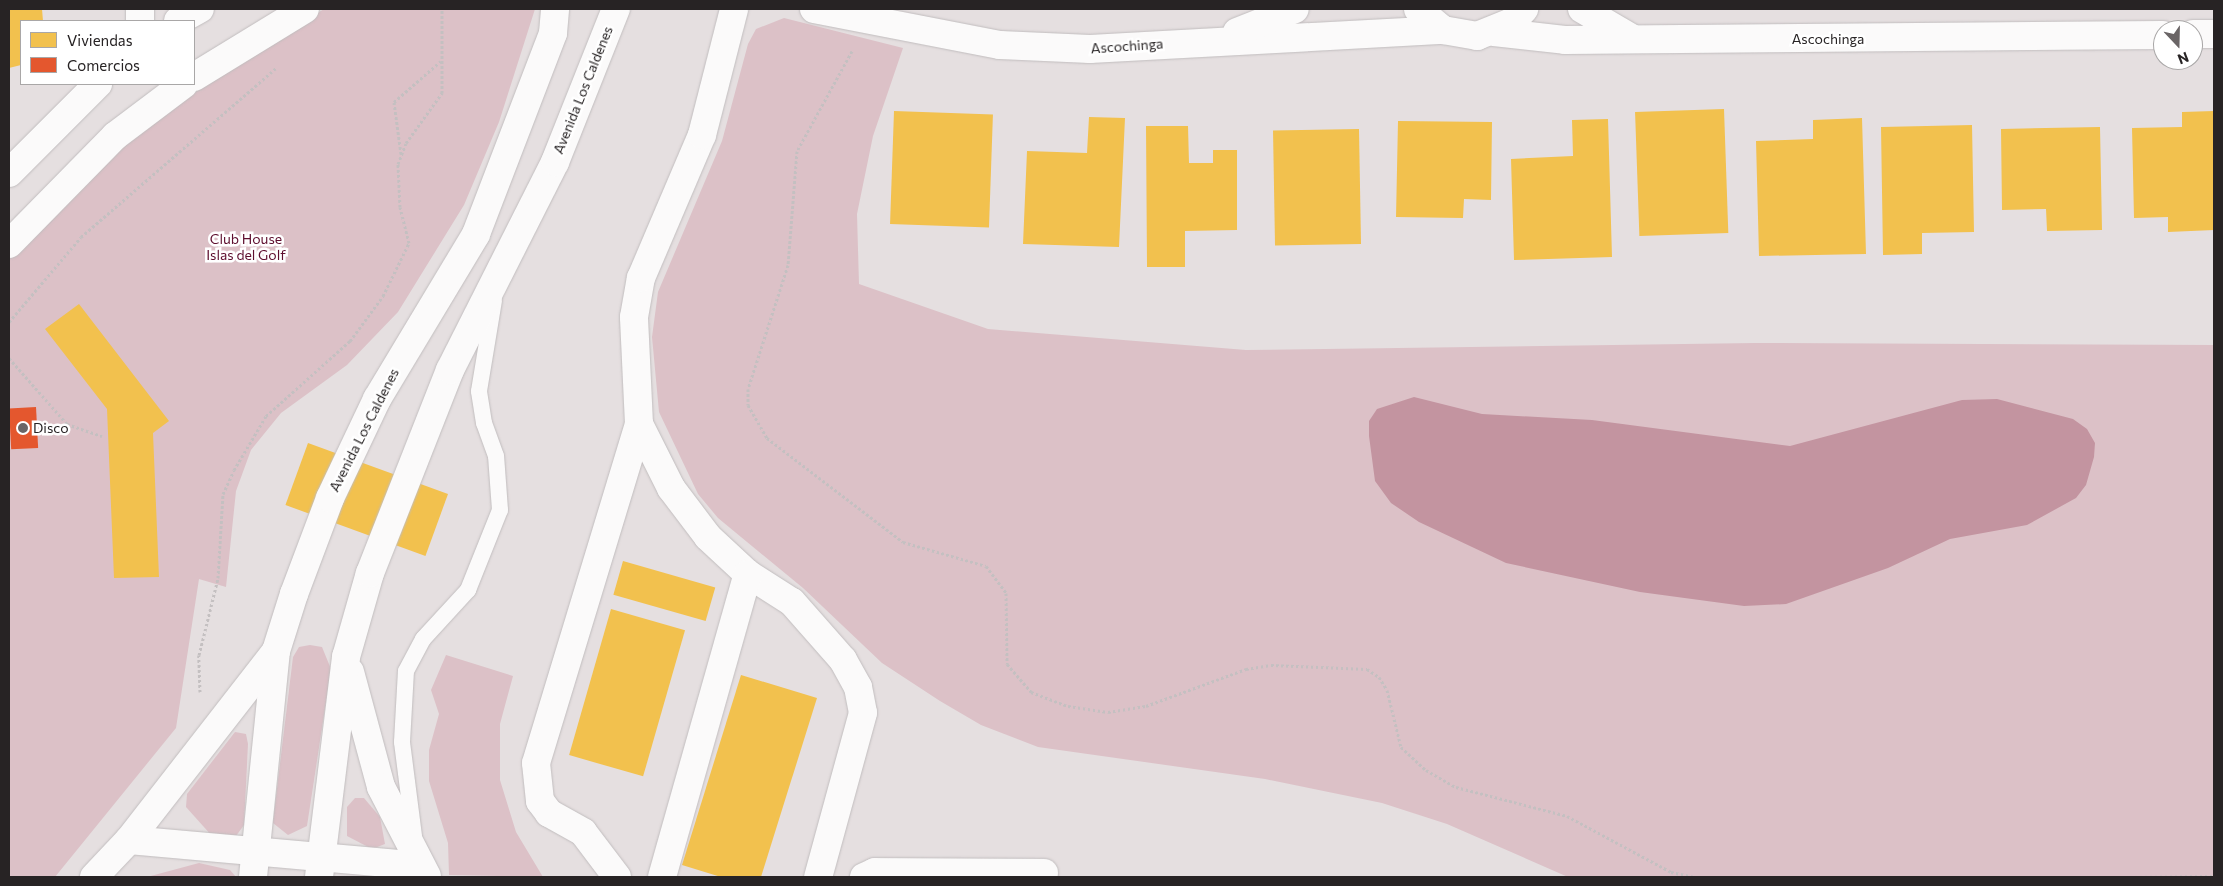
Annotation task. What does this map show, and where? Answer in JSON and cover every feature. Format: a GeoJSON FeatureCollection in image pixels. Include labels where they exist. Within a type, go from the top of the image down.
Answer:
{"type":"FeatureCollection","features":[{"type":"Feature","properties":{"kind":"street"},"geometry":{"type":"LineString","coordinates":[[180,20],[200,9]]}},
{"type":"Feature","properties":{"kind":"street"},"geometry":{"type":"LineString","coordinates":[[195,75],[305,9]]}},
{"type":"Feature","properties":{"kind":"street","name":"Avenida Los Caldenes"},"geometry":{"type":"LineString","coordinates":[[255,864],[276,652],[330,498],[370,415],[476,234],[553,33],[556,9]]}},
{"type":"Feature","properties":{"kind":"street","name":"Avenida Los Caldenes"},"geometry":{"type":"LineString","coordinates":[[319,867],[346,657],[370,573],[450,370],[555,162],[616,9]]}},
{"type":"Feature","properties":{"kind":"street"},"geometry":{"type":"LineString","coordinates":[[617,877],[583,832],[549,813],[540,801],[536,764],[639,424],[634,327],[641,278],[702,135],[734,9]]}},
{"type":"Feature","properties":{"kind":"street","name":"Ascochinga"},"geometry":{"type":"LineString","coordinates":[[814,9],[868,21],[1000,45],[1090,48],[1219,39],[1443,30],[1469,35],[1494,32],[1565,40],[1630,37],[1912,39],[2153,35]]}},
{"type":"Feature","properties":{"kind":"street"},"geometry":{"type":"LineString","coordinates":[[1219,39],[1295,9]]}},
{"type":"Feature","properties":{"kind":"street"},"geometry":{"type":"LineString","coordinates":[[1418,9],[1443,30]]}},
{"type":"Feature","properties":{"kind":"street"},"geometry":{"type":"LineString","coordinates":[[1494,32],[1524,9]]}},
{"type":"Feature","properties":{"kind":"street"},"geometry":{"type":"LineString","coordinates":[[1582,9],[1630,37]]}},
{"type":"Feature","properties":{"kind":"street"},"geometry":{"type":"LineString","coordinates":[[9,173],[97,85]]}},
{"type":"Feature","properties":{"kind":"street"},"geometry":{"type":"LineString","coordinates":[[9,244],[101,149],[183,85]]}},
{"type":"Feature","properties":{"kind":"street"},"geometry":{"type":"LineString","coordinates":[[639,424],[671,488],[708,537],[748,574],[792,602],[843,660],[858,687],[863,713],[818,877]]}},
{"type":"Feature","properties":{"kind":"street"},"geometry":{"type":"LineString","coordinates":[[662,877],[748,574]]}},
{"type":"Feature","properties":{"kind":"street"},"geometry":{"type":"LineString","coordinates":[[94,877],[129,840],[276,652]]}},
{"type":"Feature","properties":{"kind":"street"},"geometry":{"type":"LineString","coordinates":[[129,840],[255,864],[423,872],[381,786],[346,657]]}},
{"type":"Feature","properties":{"kind":"street"},"geometry":{"type":"LineString","coordinates":[[864,877],[876,872],[1044,873]]}},
{"type":"Feature","properties":{"kind":"lane"},"geometry":{"type":"LineString","coordinates":[[423,872],[400,706],[412,653],[468,590],[500,510],[498,466],[479,391],[500,274]]}},
{"type":"Feature","properties":{"kind":"path"},"geometry":{"type":"LineString","coordinates":[[201,698],[198,655],[218,578],[224,494],[266,416],[350,341],[400,265],[409,243],[398,182],[401,156],[406,142],[442,93],[442,9]]}},
{"type":"Feature","properties":{"kind":"path"},"geometry":{"type":"LineString","coordinates":[[868,21],[797,151],[788,265],[748,389],[748,405],[767,438],[903,542],[986,566],[1006,593],[1007,664],[1031,692],[1068,706],[1108,712],[1146,706],[1246,669],[1272,665],[1366,669],[1387,690],[1402,747],[1426,770],[1456,787],[1567,816],[1671,872],[1694,877]]}},
{"type":"Feature","properties":{"kind":"path"},"geometry":{"type":"LineString","coordinates":[[401,156],[394,102],[442,60]]}},
{"type":"Feature","properties":{"kind":"path"},"geometry":{"type":"LineString","coordinates":[[9,322],[81,238],[280,63]]}},
{"type":"Feature","properties":{"kind":"path"},"geometry":{"type":"LineString","coordinates":[[9,358],[67,424],[102,436]]}},
{"type":"Feature","properties":{"kind":"path"},"geometry":{"type":"LineString","coordinates":[[2125,877],[2214,876]]}},
{"type":"Feature","properties":{"kind":"green space","name":"Club House Islas del Golf"},"geometry":{"type":"Polygon","coordinates":[[[324,9],[535,9],[499,122],[464,205],[398,312],[347,365],[281,413],[251,450],[236,491],[226,587],[199,579],[176,728],[55,877],[9,877],[9,259],[129,141],[219,75],[324,9]]]}},
{"type":"Feature","properties":{"kind":"green space"},"geometry":{"type":"Polygon","coordinates":[[[784,18],[903,48],[873,136],[857,214],[859,284],[988,329],[1246,350],[1755,343],[2214,345],[2214,877],[1568,877],[1447,824],[1382,803],[1265,779],[1038,747],[981,725],[940,701],[882,663],[803,588],[718,518],[698,494],[659,412],[652,337],[658,292],[722,141],[748,44],[756,29],[784,18]]]}},
{"type":"Feature","properties":{"kind":"green space"},"geometry":{"type":"Polygon","coordinates":[[[310,645],[322,647],[331,669],[307,826],[288,835],[273,823],[274,813],[293,657],[299,647],[310,645]]]}},
{"type":"Feature","properties":{"kind":"green space"},"geometry":{"type":"Polygon","coordinates":[[[446,655],[513,676],[500,724],[500,780],[516,832],[543,877],[449,875],[448,843],[429,781],[429,750],[439,714],[431,690],[446,655]]]}},
{"type":"Feature","properties":{"kind":"green space"},"geometry":{"type":"Polygon","coordinates":[[[235,732],[246,734],[248,744],[244,825],[236,836],[225,838],[212,836],[186,807],[187,794],[235,732]]]}},
{"type":"Feature","properties":{"kind":"green space"},"geometry":{"type":"Polygon","coordinates":[[[355,798],[364,798],[380,817],[385,844],[372,849],[347,836],[347,807],[355,798]]]}},
{"type":"Feature","properties":{"kind":"green space"},"geometry":{"type":"Polygon","coordinates":[[[199,863],[230,870],[236,877],[147,877],[199,863]]]}},
{"type":"Feature","properties":{"kind":"shaded area"},"geometry":{"type":"Polygon","coordinates":[[[1414,397],[1482,414],[1592,420],[1790,446],[1962,400],[1997,399],[2073,419],[2087,429],[2095,443],[2094,457],[2086,485],[2076,498],[2027,525],[1950,539],[1888,568],[1786,604],[1744,606],[1640,592],[1506,563],[1419,522],[1391,503],[1375,481],[1369,436],[1369,421],[1377,409],[1414,397]]]}},
{"type":"Feature","properties":{"kind":"building: Viviendas"},"geometry":{"type":"Polygon","coordinates":[[[9,9],[42,9],[43,20],[20,20],[20,65],[9,68],[9,9]]]}},
{"type":"Feature","properties":{"kind":"building: Viviendas"},"geometry":{"type":"Polygon","coordinates":[[[1724,109],[1728,233],[1639,236],[1635,112],[1724,109]]]}},
{"type":"Feature","properties":{"kind":"building: Viviendas"},"geometry":{"type":"Polygon","coordinates":[[[894,111],[993,114],[989,227],[890,224],[894,111]]]}},
{"type":"Feature","properties":{"kind":"building: Viviendas"},"geometry":{"type":"Polygon","coordinates":[[[2214,111],[2214,230],[2168,232],[2168,217],[2134,218],[2132,128],[2182,127],[2182,112],[2214,111]]]}},
{"type":"Feature","properties":{"kind":"building: Viviendas"},"geometry":{"type":"Polygon","coordinates":[[[1089,117],[1125,118],[1119,247],[1023,244],[1027,151],[1087,153],[1089,117]]]}},
{"type":"Feature","properties":{"kind":"building: Viviendas"},"geometry":{"type":"Polygon","coordinates":[[[1862,118],[1866,254],[1759,256],[1756,141],[1813,139],[1813,120],[1862,118]]]}},
{"type":"Feature","properties":{"kind":"building: Viviendas"},"geometry":{"type":"Polygon","coordinates":[[[1608,119],[1612,257],[1514,260],[1511,159],[1573,156],[1572,120],[1608,119]]]}},
{"type":"Feature","properties":{"kind":"building: Viviendas"},"geometry":{"type":"Polygon","coordinates":[[[1398,121],[1492,122],[1491,200],[1464,199],[1463,218],[1396,217],[1398,121]]]}},
{"type":"Feature","properties":{"kind":"building: Viviendas"},"geometry":{"type":"Polygon","coordinates":[[[1972,125],[1974,232],[1922,233],[1922,254],[1883,255],[1881,127],[1972,125]]]}},
{"type":"Feature","properties":{"kind":"building: Viviendas"},"geometry":{"type":"Polygon","coordinates":[[[1146,126],[1188,126],[1189,163],[1213,163],[1213,150],[1237,150],[1237,230],[1185,231],[1185,267],[1147,267],[1146,126]]]}},
{"type":"Feature","properties":{"kind":"building: Viviendas"},"geometry":{"type":"Polygon","coordinates":[[[2100,127],[2102,230],[2047,231],[2046,209],[2002,210],[2001,129],[2100,127]]]}},
{"type":"Feature","properties":{"kind":"building: Viviendas"},"geometry":{"type":"Polygon","coordinates":[[[1359,129],[1361,244],[1275,245],[1273,131],[1359,129]]]}},
{"type":"Feature","properties":{"kind":"building: Viviendas"},"geometry":{"type":"Polygon","coordinates":[[[79,304],[169,421],[153,433],[159,577],[114,578],[107,409],[45,329],[79,304]]]}},
{"type":"Feature","properties":{"kind":"building: Viviendas"},"geometry":{"type":"Polygon","coordinates":[[[308,443],[448,494],[425,556],[285,505],[308,443]]]}},
{"type":"Feature","properties":{"kind":"building: Viviendas"},"geometry":{"type":"Polygon","coordinates":[[[623,561],[715,587],[706,621],[613,595],[623,561]]]}},
{"type":"Feature","properties":{"kind":"building: Viviendas"},"geometry":{"type":"Polygon","coordinates":[[[611,609],[685,630],[643,776],[569,755],[611,609]]]}},
{"type":"Feature","properties":{"kind":"building: Viviendas"},"geometry":{"type":"Polygon","coordinates":[[[741,675],[817,698],[761,877],[721,877],[682,865],[741,675]]]}},
{"type":"Feature","properties":{"kind":"building: Comercios","name":"Disco"},"geometry":{"type":"Polygon","coordinates":[[[36,407],[38,448],[11,449],[9,408],[36,407]]]}},
{"type":"Feature","properties":{"kind":"place","name":"Disco"},"geometry":{"type":"Point","coordinates":[23,428]}}]}
